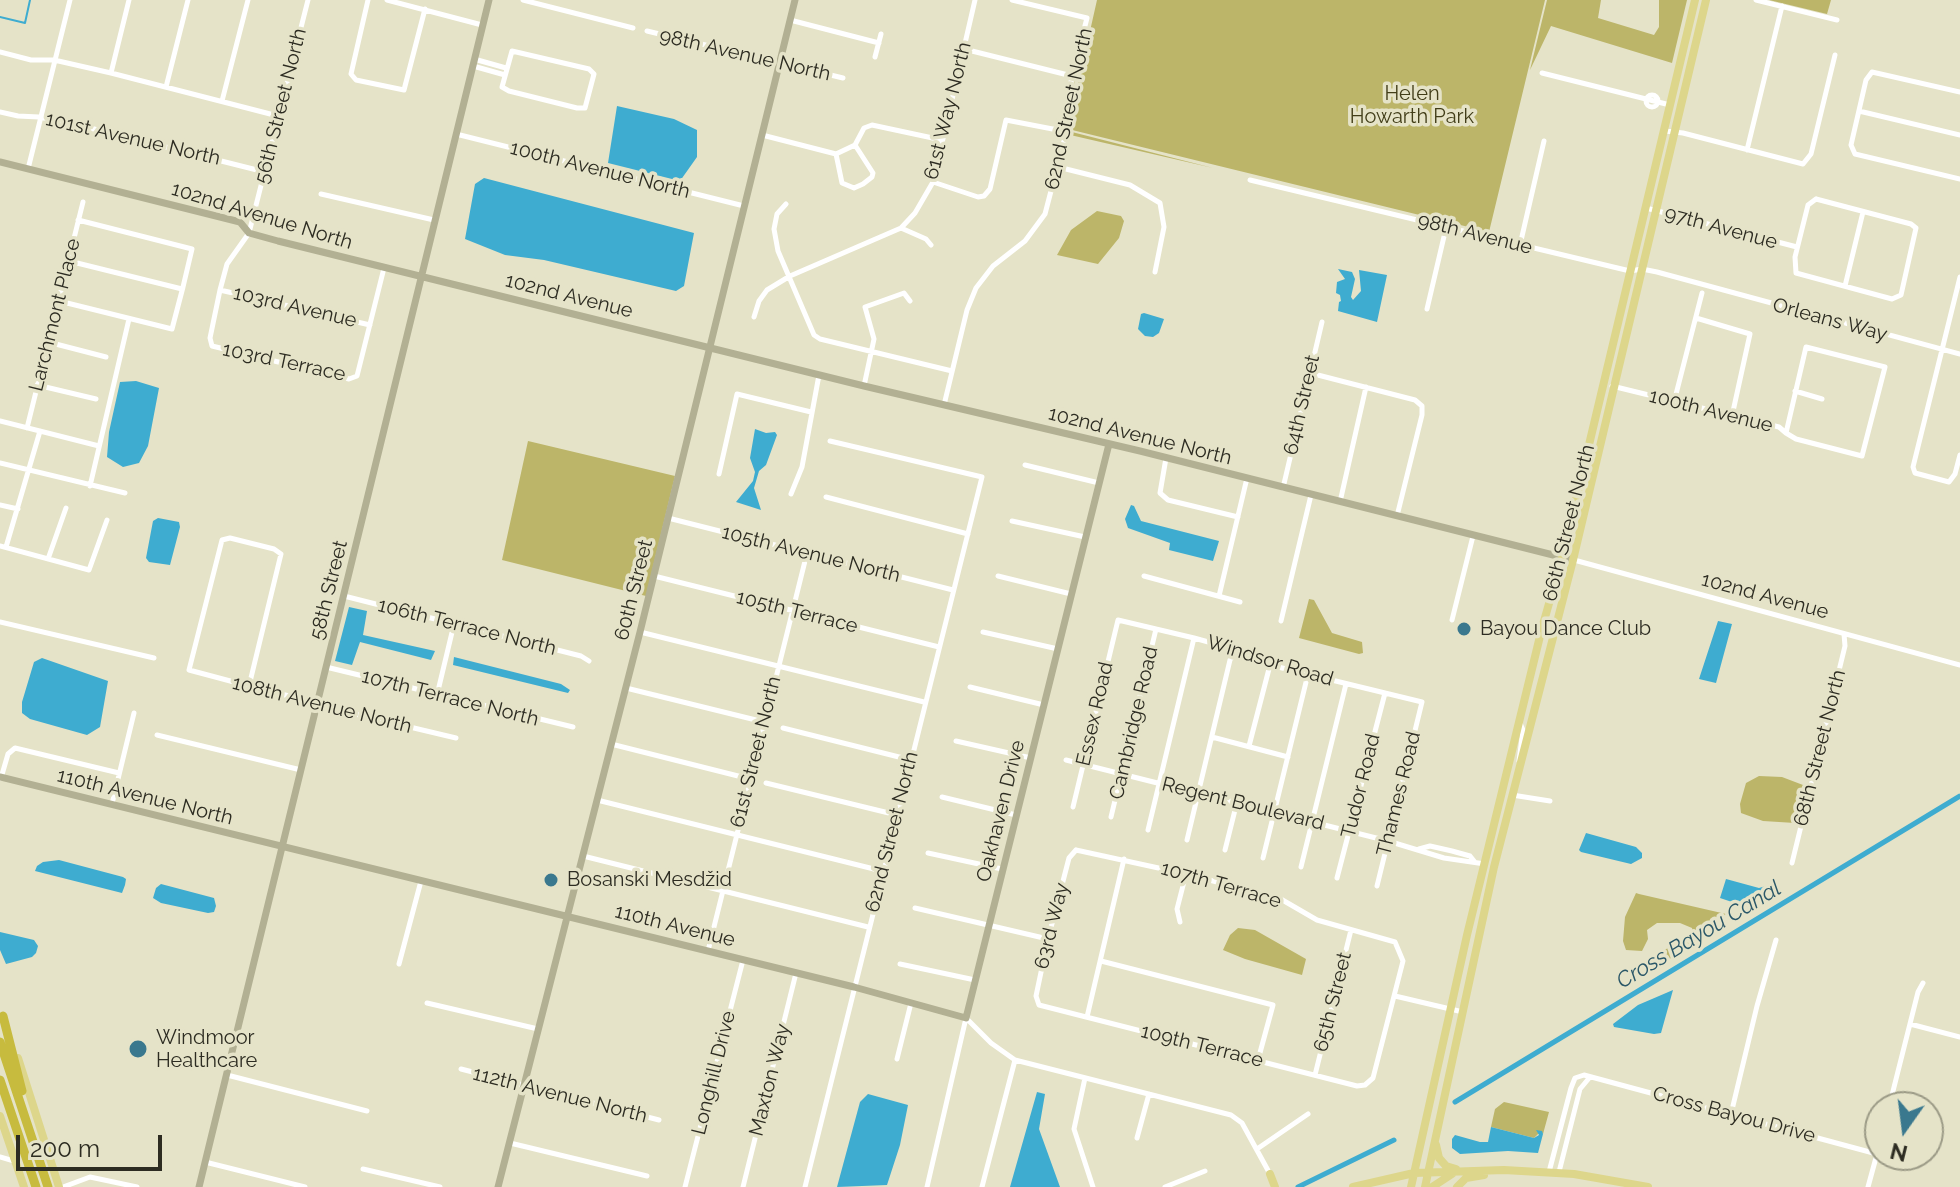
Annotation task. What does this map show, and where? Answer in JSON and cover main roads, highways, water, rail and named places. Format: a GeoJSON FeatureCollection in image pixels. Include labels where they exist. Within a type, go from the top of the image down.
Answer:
{"type":"FeatureCollection","features":[{"type":"Feature","properties":{"kind":"highway"},"geometry":{"type":"LineString","coordinates":[[1,1012],[35,1149]]}},
{"type":"Feature","properties":{"kind":"highway"},"geometry":{"type":"LineString","coordinates":[[0,1042],[48,1187]]}},
{"type":"Feature","properties":{"kind":"highway"},"geometry":{"type":"LineString","coordinates":[[0,1080],[36,1187]]}},
{"type":"Feature","properties":{"kind":"highway"},"geometry":{"type":"LineString","coordinates":[[0,1092],[15,1126]]}},
{"type":"Feature","properties":{"kind":"main road","name":"66th Street North"},"geometry":{"type":"LineString","coordinates":[[1411,1187],[1449,1009],[1490,865],[1500,844],[1573,560],[1656,210],[1671,105],[1695,0]]}},
{"type":"Feature","properties":{"kind":"main road","name":"66th Street North"},"geometry":{"type":"LineString","coordinates":[[1426,1186],[1463,1012],[1503,787],[1646,208],[1706,0]]}},
{"type":"Feature","properties":{"kind":"main road"},"geometry":{"type":"LineString","coordinates":[[1500,844],[1499,824],[1506,796],[1503,787]]}},
{"type":"Feature","properties":{"kind":"main road"},"geometry":{"type":"LineString","coordinates":[[1,1012],[61,1187]]}},
{"type":"Feature","properties":{"kind":"main road"},"geometry":{"type":"LineString","coordinates":[[0,1116],[24,1187]]}},
{"type":"Feature","properties":{"kind":"main road"},"geometry":{"type":"LineString","coordinates":[[1435,1142],[1439,1158],[1446,1166],[1461,1171]]}},
{"type":"Feature","properties":{"kind":"main road"},"geometry":{"type":"LineString","coordinates":[[1457,1187],[1466,1178],[1504,1170]]}},
{"type":"Feature","properties":{"kind":"main road"},"geometry":{"type":"LineString","coordinates":[[1353,1187],[1414,1173],[1504,1170],[1605,1178],[1648,1187]]}},
{"type":"Feature","properties":{"kind":"main road"},"geometry":{"type":"LineString","coordinates":[[1426,1186],[1461,1171]]}},
{"type":"Feature","properties":{"kind":"main road"},"geometry":{"type":"LineString","coordinates":[[1270,1174],[1275,1187]]}},
{"type":"Feature","properties":{"kind":"main road"},"geometry":{"type":"LineString","coordinates":[[1368,1182],[1390,1187]]}},
{"type":"Feature","properties":{"kind":"water"},"geometry":{"type":"Polygon","coordinates":[[[617,106],[674,119],[697,130],[697,157],[680,181],[608,163],[617,106]]]}},
{"type":"Feature","properties":{"kind":"water"},"geometry":{"type":"Polygon","coordinates":[[[484,178],[694,233],[684,286],[676,291],[544,260],[505,255],[465,239],[475,184],[484,178]]]}},
{"type":"Feature","properties":{"kind":"water"},"geometry":{"type":"Polygon","coordinates":[[[1338,269],[1352,272],[1355,279],[1353,300],[1361,291],[1359,270],[1387,275],[1377,322],[1338,311],[1341,301],[1336,293],[1337,282],[1345,279],[1338,269]]]}},
{"type":"Feature","properties":{"kind":"water"},"geometry":{"type":"Polygon","coordinates":[[[1141,314],[1164,319],[1159,333],[1153,337],[1145,336],[1138,329],[1141,314]]]}},
{"type":"Feature","properties":{"kind":"water"},"geometry":{"type":"Polygon","coordinates":[[[136,381],[159,388],[148,446],[139,463],[123,467],[107,457],[109,432],[120,382],[136,381]]]}},
{"type":"Feature","properties":{"kind":"water"},"geometry":{"type":"Polygon","coordinates":[[[755,429],[777,435],[754,488],[761,510],[736,502],[753,481],[755,472],[750,458],[755,429]]]}},
{"type":"Feature","properties":{"kind":"water"},"geometry":{"type":"Polygon","coordinates":[[[1131,505],[1141,521],[1219,541],[1213,561],[1169,550],[1170,543],[1128,528],[1125,519],[1131,505]]]}},
{"type":"Feature","properties":{"kind":"water"},"geometry":{"type":"Polygon","coordinates":[[[158,518],[179,522],[170,565],[149,562],[146,558],[153,521],[158,518]]]}},
{"type":"Feature","properties":{"kind":"water"},"geometry":{"type":"Polygon","coordinates":[[[349,607],[367,611],[363,635],[435,651],[431,660],[360,642],[352,665],[335,661],[349,607]]]}},
{"type":"Feature","properties":{"kind":"water"},"geometry":{"type":"Polygon","coordinates":[[[1718,621],[1732,624],[1716,683],[1699,679],[1718,621]]]}},
{"type":"Feature","properties":{"kind":"water"},"geometry":{"type":"Polygon","coordinates":[[[454,657],[561,684],[570,690],[568,693],[453,665],[454,657]]]}},
{"type":"Feature","properties":{"kind":"water"},"geometry":{"type":"Polygon","coordinates":[[[42,658],[108,681],[100,727],[87,735],[30,719],[22,713],[22,702],[34,662],[42,658]]]}},
{"type":"Feature","properties":{"kind":"water"},"geometry":{"type":"Polygon","coordinates":[[[1586,833],[1636,847],[1642,858],[1631,864],[1581,852],[1579,850],[1586,833]]]}},
{"type":"Feature","properties":{"kind":"water"},"geometry":{"type":"Polygon","coordinates":[[[59,860],[123,877],[126,879],[122,893],[35,871],[43,862],[59,860]]]}},
{"type":"Feature","properties":{"kind":"water"},"geometry":{"type":"Polygon","coordinates":[[[1726,879],[1759,888],[1769,885],[1769,893],[1750,908],[1720,898],[1726,879]]]}},
{"type":"Feature","properties":{"kind":"water"},"geometry":{"type":"Polygon","coordinates":[[[161,884],[214,898],[214,912],[161,903],[153,898],[161,884]]]}},
{"type":"Feature","properties":{"kind":"water"},"geometry":{"type":"Polygon","coordinates":[[[0,932],[34,940],[38,946],[36,953],[6,964],[0,950],[0,932]]]}},
{"type":"Feature","properties":{"kind":"water"},"geometry":{"type":"Polygon","coordinates":[[[1673,990],[1661,1033],[1614,1027],[1613,1024],[1638,1005],[1673,990]]]}},
{"type":"Feature","properties":{"kind":"water"},"geometry":{"type":"Polygon","coordinates":[[[1037,1092],[1045,1094],[1039,1129],[1060,1187],[1010,1187],[1037,1092]]]}},
{"type":"Feature","properties":{"kind":"water"},"geometry":{"type":"Polygon","coordinates":[[[868,1094],[908,1105],[900,1145],[887,1185],[837,1187],[860,1102],[868,1094]]]}},
{"type":"Feature","properties":{"kind":"water"},"geometry":{"type":"Polygon","coordinates":[[[1491,1127],[1534,1138],[1539,1135],[1536,1130],[1542,1131],[1538,1153],[1460,1154],[1452,1148],[1455,1135],[1488,1142],[1491,1127]]]}},
{"type":"Feature","properties":{"kind":"waterway"},"geometry":{"type":"LineString","coordinates":[[0,17],[25,23],[30,0]]}},
{"type":"Feature","properties":{"kind":"waterway","name":"Cross Bayou Canal"},"geometry":{"type":"LineString","coordinates":[[1455,1102],[1960,796]]}},
{"type":"Feature","properties":{"kind":"waterway","name":"Cross Bayou Canal"},"geometry":{"type":"LineString","coordinates":[[1298,1187],[1394,1140]]}},
{"type":"Feature","properties":{"kind":"place","name":"Bayou Dance Club"},"geometry":{"type":"Point","coordinates":[1464,629]}},
{"type":"Feature","properties":{"kind":"place","name":"Bosanski Mesdžid"},"geometry":{"type":"Point","coordinates":[551,880]}},
{"type":"Feature","properties":{"kind":"place","name":"Windmoor Healthcare"},"geometry":{"type":"Point","coordinates":[138,1049]}},
{"type":"Feature","properties":{"kind":"park label","name":"Helen Howarth Park"},"geometry":{"type":"Point","coordinates":[1412,106]}}]}
